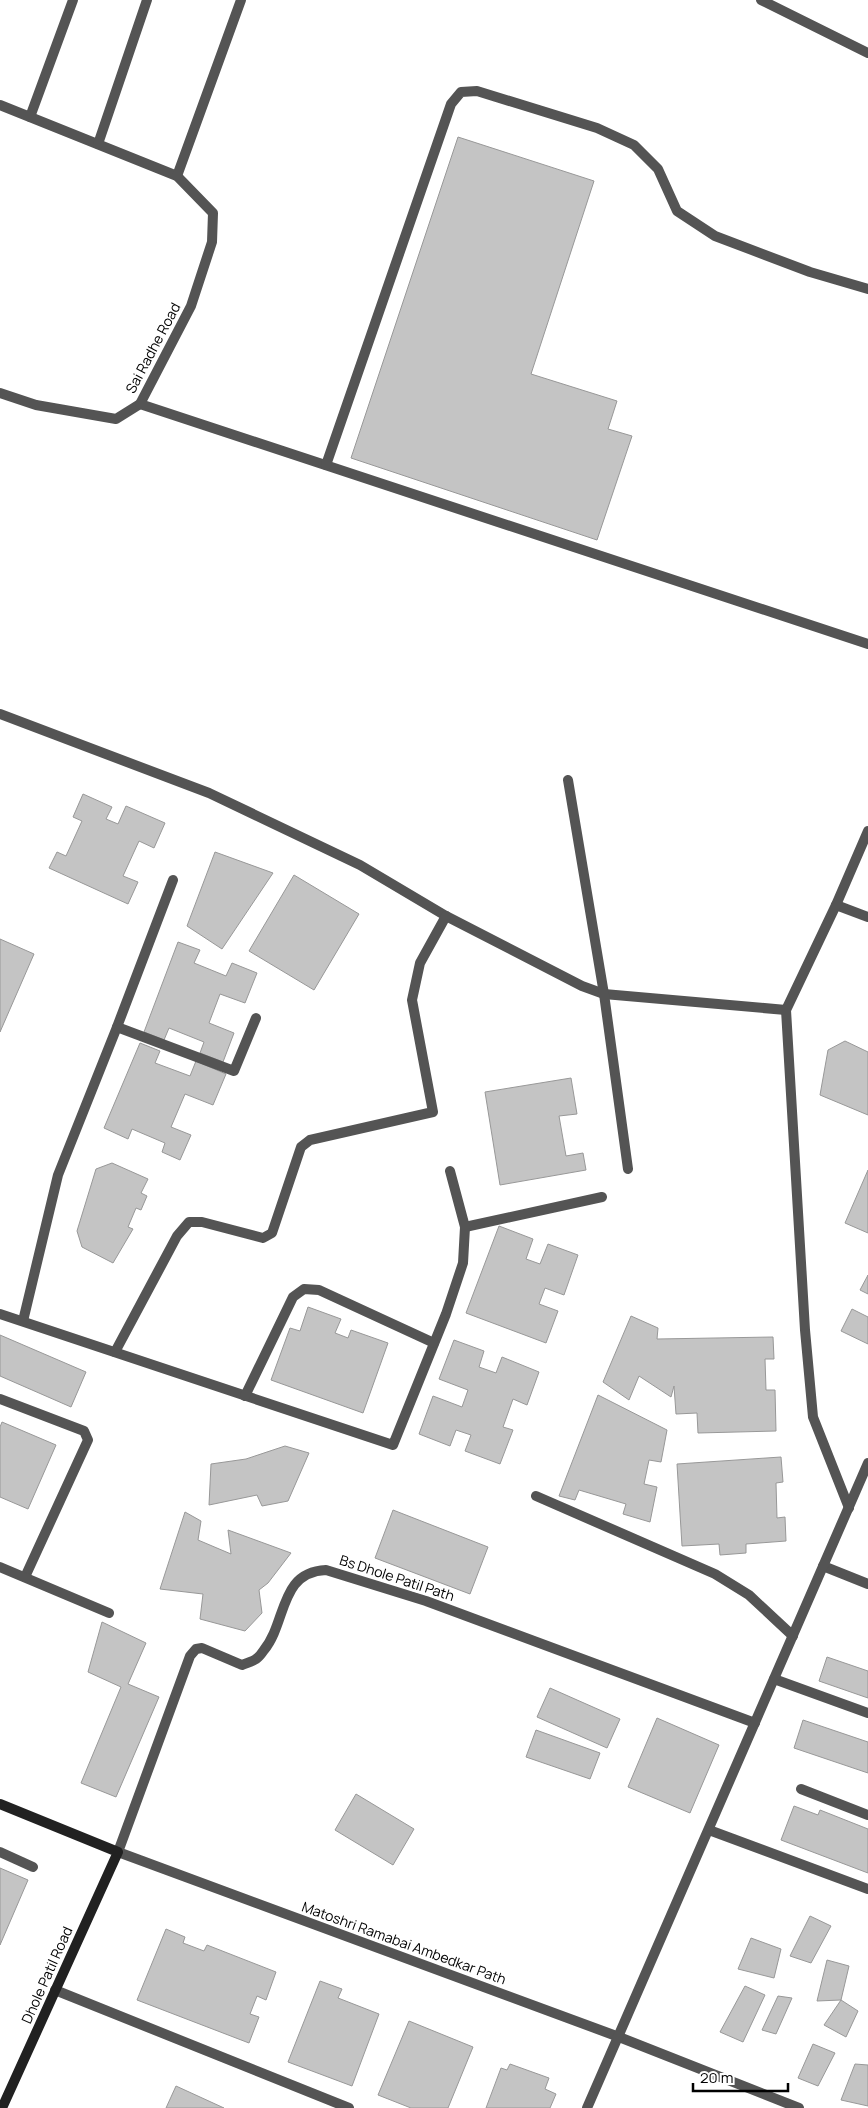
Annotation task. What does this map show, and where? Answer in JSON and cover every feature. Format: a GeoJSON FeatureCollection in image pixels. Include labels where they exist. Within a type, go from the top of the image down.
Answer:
{"type":"FeatureCollection","features":[{"type":"Feature","properties":{"kind":"street"},"geometry":{"type":"LineString","coordinates":[[30,117],[73,0]]}},
{"type":"Feature","properties":{"kind":"street"},"geometry":{"type":"LineString","coordinates":[[98,144],[147,0]]}},
{"type":"Feature","properties":{"kind":"street"},"geometry":{"type":"LineString","coordinates":[[177,176],[241,0]]}},
{"type":"Feature","properties":{"kind":"street"},"geometry":{"type":"LineString","coordinates":[[762,0],[868,53]]}},
{"type":"Feature","properties":{"kind":"street"},"geometry":{"type":"LineString","coordinates":[[326,465],[451,104],[461,92],[476,91],[597,128],[634,145],[658,169],[677,211],[715,236],[810,272],[868,289]]}},
{"type":"Feature","properties":{"kind":"street","name":"Sai Radhe Road"},"geometry":{"type":"LineString","coordinates":[[0,105],[177,176],[213,213],[212,242],[191,306],[140,404],[116,420],[36,405],[0,393]]}},
{"type":"Feature","properties":{"kind":"street"},"geometry":{"type":"LineString","coordinates":[[140,404],[868,644]]}},
{"type":"Feature","properties":{"kind":"street"},"geometry":{"type":"LineString","coordinates":[[0,714],[209,793],[360,865],[446,916],[582,986],[604,994],[786,1010]]}},
{"type":"Feature","properties":{"kind":"street"},"geometry":{"type":"LineString","coordinates":[[568,780],[604,994],[628,1170]]}},
{"type":"Feature","properties":{"kind":"street"},"geometry":{"type":"LineString","coordinates":[[849,1508],[813,1417],[805,1330],[786,1010],[836,905],[868,831]]}},
{"type":"Feature","properties":{"kind":"street"},"geometry":{"type":"LineString","coordinates":[[23,1321],[58,1175],[173,880]]}},
{"type":"Feature","properties":{"kind":"street"},"geometry":{"type":"LineString","coordinates":[[836,905],[868,917]]}},
{"type":"Feature","properties":{"kind":"street"},"geometry":{"type":"LineString","coordinates":[[115,1352],[177,1236],[189,1222],[202,1222],[262,1238],[272,1233],[301,1147],[310,1140],[433,1112],[412,1000],[420,963],[446,916]]}},
{"type":"Feature","properties":{"kind":"street"},"geometry":{"type":"LineString","coordinates":[[117,1027],[234,1071],[256,1018]]}},
{"type":"Feature","properties":{"kind":"street"},"geometry":{"type":"LineString","coordinates":[[0,1314],[392,1445],[434,1343],[463,1264],[465,1227],[450,1171]]}},
{"type":"Feature","properties":{"kind":"street"},"geometry":{"type":"LineString","coordinates":[[465,1227],[602,1197]]}},
{"type":"Feature","properties":{"kind":"street"},"geometry":{"type":"LineString","coordinates":[[244,1396],[293,1296],[304,1289],[319,1290],[434,1343]]}},
{"type":"Feature","properties":{"kind":"street"},"geometry":{"type":"LineString","coordinates":[[0,1399],[84,1431],[88,1440],[25,1577]]}},
{"type":"Feature","properties":{"kind":"street"},"geometry":{"type":"LineString","coordinates":[[587,2108],[868,1463]]}},
{"type":"Feature","properties":{"kind":"street"},"geometry":{"type":"LineString","coordinates":[[536,1496],[715,1574],[749,1595],[793,1636]]}},
{"type":"Feature","properties":{"kind":"street"},"geometry":{"type":"LineString","coordinates":[[823,1566],[868,1584]]}},
{"type":"Feature","properties":{"kind":"street"},"geometry":{"type":"LineString","coordinates":[[0,1567],[109,1613]]}},
{"type":"Feature","properties":{"kind":"street","name":"Bs Dhole Patil Path"},"geometry":{"type":"LineString","coordinates":[[118,1852],[190,1656],[196,1649],[202,1648],[242,1665],[258,1659],[269,1645],[291,1587],[313,1570],[326,1570],[426,1601],[755,1724]]}},
{"type":"Feature","properties":{"kind":"street"},"geometry":{"type":"LineString","coordinates":[[774,1679],[868,1713]]}},
{"type":"Feature","properties":{"kind":"street"},"geometry":{"type":"LineString","coordinates":[[801,1788],[868,1815]]}},
{"type":"Feature","properties":{"kind":"street","name":"Matoshri Ramabai Ambedkar Path"},"geometry":{"type":"LineString","coordinates":[[0,1804],[118,1852],[619,2037],[799,2108]]}},
{"type":"Feature","properties":{"kind":"street"},"geometry":{"type":"LineString","coordinates":[[709,1830],[868,1889]]}},
{"type":"Feature","properties":{"kind":"street"},"geometry":{"type":"LineString","coordinates":[[0,1852],[33,1866]]}},
{"type":"Feature","properties":{"kind":"street","name":"Dhole Patil Road"},"geometry":{"type":"LineString","coordinates":[[2,2108],[118,1852]]}},
{"type":"Feature","properties":{"kind":"street"},"geometry":{"type":"LineString","coordinates":[[56,1990],[349,2108]]}},
{"type":"Feature","properties":{"kind":"building"},"geometry":{"type":"Polygon","coordinates":[[[458,137],[594,181],[531,374],[617,401],[608,429],[632,436],[597,540],[351,458],[458,137]]]}},
{"type":"Feature","properties":{"kind":"building"},"geometry":{"type":"Polygon","coordinates":[[[83,794],[112,807],[106,819],[118,824],[126,806],[165,823],[154,848],[139,841],[123,876],[138,882],[128,904],[49,868],[57,852],[66,856],[82,821],[73,817],[83,794]]]}},
{"type":"Feature","properties":{"kind":"building"},"geometry":{"type":"Polygon","coordinates":[[[215,852],[273,873],[222,949],[187,926],[215,852]]]}},
{"type":"Feature","properties":{"kind":"building"},"geometry":{"type":"Polygon","coordinates":[[[294,875],[359,914],[314,990],[249,951],[294,875]]]}},
{"type":"Feature","properties":{"kind":"building"},"geometry":{"type":"Polygon","coordinates":[[[0,939],[34,954],[0,1032],[0,939]]]}},
{"type":"Feature","properties":{"kind":"building"},"geometry":{"type":"Polygon","coordinates":[[[178,942],[200,950],[194,963],[226,976],[232,963],[257,973],[245,1003],[220,994],[209,1023],[234,1033],[223,1062],[200,1053],[204,1042],[169,1028],[164,1040],[144,1032],[178,942]]]}},
{"type":"Feature","properties":{"kind":"building"},"geometry":{"type":"Polygon","coordinates":[[[845,1041],[868,1052],[868,1115],[820,1095],[828,1050],[845,1041]]]}},
{"type":"Feature","properties":{"kind":"building"},"geometry":{"type":"Polygon","coordinates":[[[140,1043],[160,1051],[155,1063],[190,1076],[196,1061],[226,1074],[213,1105],[185,1094],[171,1127],[191,1135],[180,1160],[162,1152],[165,1143],[132,1129],[128,1139],[104,1128],[140,1043]]]}},
{"type":"Feature","properties":{"kind":"building"},"geometry":{"type":"Polygon","coordinates":[[[571,1078],[577,1114],[559,1116],[566,1156],[583,1153],[586,1170],[500,1185],[485,1092],[571,1078]]]}},
{"type":"Feature","properties":{"kind":"building"},"geometry":{"type":"Polygon","coordinates":[[[112,1163],[148,1179],[141,1193],[147,1196],[141,1210],[136,1208],[128,1227],[133,1229],[113,1263],[82,1247],[77,1231],[96,1169],[112,1163]]]}},
{"type":"Feature","properties":{"kind":"building"},"geometry":{"type":"Polygon","coordinates":[[[868,1170],[868,1233],[845,1223],[868,1170]]]}},
{"type":"Feature","properties":{"kind":"building"},"geometry":{"type":"Polygon","coordinates":[[[499,1226],[533,1239],[526,1259],[540,1264],[548,1244],[578,1255],[564,1295],[545,1288],[539,1304],[558,1311],[546,1343],[466,1313],[499,1226]]]}},
{"type":"Feature","properties":{"kind":"building"},"geometry":{"type":"Polygon","coordinates":[[[868,1275],[868,1294],[860,1290],[868,1275]]]}},
{"type":"Feature","properties":{"kind":"building"},"geometry":{"type":"Polygon","coordinates":[[[308,1307],[341,1319],[335,1333],[348,1338],[351,1330],[388,1343],[363,1413],[271,1380],[290,1328],[300,1331],[308,1307]]]}},
{"type":"Feature","properties":{"kind":"building"},"geometry":{"type":"Polygon","coordinates":[[[852,1309],[868,1317],[868,1344],[841,1331],[852,1309]]]}},
{"type":"Feature","properties":{"kind":"building"},"geometry":{"type":"Polygon","coordinates":[[[631,1316],[658,1328],[657,1339],[773,1337],[774,1359],[765,1359],[766,1390],[775,1390],[776,1431],[698,1433],[697,1413],[676,1414],[674,1386],[671,1397],[639,1376],[629,1400],[603,1382],[631,1316]]]}},
{"type":"Feature","properties":{"kind":"building"},"geometry":{"type":"Polygon","coordinates":[[[0,1335],[86,1372],[71,1407],[0,1376],[0,1335]]]}},
{"type":"Feature","properties":{"kind":"building"},"geometry":{"type":"Polygon","coordinates":[[[454,1340],[484,1351],[479,1367],[496,1373],[502,1357],[539,1372],[527,1405],[513,1399],[503,1427],[513,1430],[500,1464],[465,1451],[471,1435],[456,1430],[450,1446],[419,1434],[433,1396],[462,1407],[468,1390],[439,1379],[454,1340]]]}},
{"type":"Feature","properties":{"kind":"building"},"geometry":{"type":"Polygon","coordinates":[[[598,1395],[667,1430],[661,1462],[649,1460],[644,1484],[657,1487],[650,1522],[623,1514],[626,1504],[579,1490],[575,1500],[559,1496],[598,1395]]]}},
{"type":"Feature","properties":{"kind":"building"},"geometry":{"type":"Polygon","coordinates":[[[2,1422],[56,1445],[28,1509],[0,1497],[0,1427],[2,1422]]]}},
{"type":"Feature","properties":{"kind":"building"},"geometry":{"type":"Polygon","coordinates":[[[285,1446],[309,1453],[288,1501],[262,1506],[257,1495],[209,1505],[211,1464],[246,1459],[285,1446]]]}},
{"type":"Feature","properties":{"kind":"building"},"geometry":{"type":"Polygon","coordinates":[[[781,1457],[783,1482],[776,1483],[777,1518],[785,1517],[786,1541],[746,1544],[746,1553],[720,1555],[719,1544],[682,1546],[677,1464],[781,1457]]]}},
{"type":"Feature","properties":{"kind":"building"},"geometry":{"type":"Polygon","coordinates":[[[393,1510],[488,1547],[470,1594],[375,1558],[393,1510]]]}},
{"type":"Feature","properties":{"kind":"building"},"geometry":{"type":"Polygon","coordinates":[[[185,1512],[201,1521],[198,1540],[231,1554],[228,1530],[291,1553],[268,1583],[259,1590],[262,1613],[245,1631],[200,1619],[203,1594],[160,1589],[185,1512]]]}},
{"type":"Feature","properties":{"kind":"building"},"geometry":{"type":"Polygon","coordinates":[[[102,1622],[146,1643],[128,1684],[159,1697],[116,1797],[81,1783],[121,1687],[88,1672],[102,1622]]]}},
{"type":"Feature","properties":{"kind":"building"},"geometry":{"type":"Polygon","coordinates":[[[827,1657],[868,1671],[868,1698],[819,1681],[827,1657]]]}},
{"type":"Feature","properties":{"kind":"building"},"geometry":{"type":"Polygon","coordinates":[[[550,1688],[620,1719],[607,1748],[537,1717],[550,1688]]]}},
{"type":"Feature","properties":{"kind":"building"},"geometry":{"type":"Polygon","coordinates":[[[657,1718],[719,1745],[690,1813],[628,1787],[657,1718]]]}},
{"type":"Feature","properties":{"kind":"building"},"geometry":{"type":"Polygon","coordinates":[[[803,1720],[868,1742],[868,1773],[794,1748],[803,1720]]]}},
{"type":"Feature","properties":{"kind":"building"},"geometry":{"type":"Polygon","coordinates":[[[536,1730],[600,1753],[590,1779],[526,1757],[536,1730]]]}},
{"type":"Feature","properties":{"kind":"building"},"geometry":{"type":"Polygon","coordinates":[[[356,1794],[414,1829],[393,1865],[335,1830],[356,1794]]]}},
{"type":"Feature","properties":{"kind":"building"},"geometry":{"type":"Polygon","coordinates":[[[794,1806],[818,1815],[820,1810],[868,1829],[868,1873],[781,1840],[794,1806]]]}},
{"type":"Feature","properties":{"kind":"building"},"geometry":{"type":"Polygon","coordinates":[[[0,1868],[28,1880],[0,1945],[0,1868]]]}},
{"type":"Feature","properties":{"kind":"building"},"geometry":{"type":"Polygon","coordinates":[[[810,1916],[831,1926],[811,1963],[790,1956],[810,1916]]]}},
{"type":"Feature","properties":{"kind":"building"},"geometry":{"type":"Polygon","coordinates":[[[166,1929],[185,1937],[183,1943],[204,1951],[207,1945],[276,1972],[266,2000],[257,1996],[250,2014],[259,2017],[249,2043],[137,2000],[166,1929]]]}},
{"type":"Feature","properties":{"kind":"building"},"geometry":{"type":"Polygon","coordinates":[[[751,1938],[781,1949],[774,1978],[738,1969],[751,1938]]]}},
{"type":"Feature","properties":{"kind":"building"},"geometry":{"type":"Polygon","coordinates":[[[827,1960],[849,1966],[841,2000],[817,2001],[827,1960]]]}},
{"type":"Feature","properties":{"kind":"building"},"geometry":{"type":"Polygon","coordinates":[[[320,1981],[342,1989],[338,1998],[379,2014],[352,2086],[288,2062],[320,1981]]]}},
{"type":"Feature","properties":{"kind":"building"},"geometry":{"type":"Polygon","coordinates":[[[745,1986],[765,1995],[743,2042],[720,2032],[745,1986]]]}},
{"type":"Feature","properties":{"kind":"building"},"geometry":{"type":"Polygon","coordinates":[[[778,1996],[792,1998],[776,2034],[762,2030],[778,1996]]]}},
{"type":"Feature","properties":{"kind":"building"},"geometry":{"type":"Polygon","coordinates":[[[841,2000],[858,2011],[846,2037],[824,2025],[841,2000]]]}},
{"type":"Feature","properties":{"kind":"building"},"geometry":{"type":"Polygon","coordinates":[[[409,2021],[473,2047],[448,2108],[411,2108],[378,2095],[409,2021]]]}},
{"type":"Feature","properties":{"kind":"building"},"geometry":{"type":"Polygon","coordinates":[[[813,2044],[835,2053],[818,2086],[798,2078],[813,2044]]]}},
{"type":"Feature","properties":{"kind":"building"},"geometry":{"type":"Polygon","coordinates":[[[510,2064],[549,2078],[545,2089],[556,2094],[550,2108],[486,2108],[501,2068],[507,2070],[510,2064]]]}},
{"type":"Feature","properties":{"kind":"building"},"geometry":{"type":"Polygon","coordinates":[[[855,2064],[868,2065],[868,2106],[841,2100],[855,2064]]]}},
{"type":"Feature","properties":{"kind":"building"},"geometry":{"type":"Polygon","coordinates":[[[176,2086],[224,2108],[166,2108],[176,2086]]]}}]}
